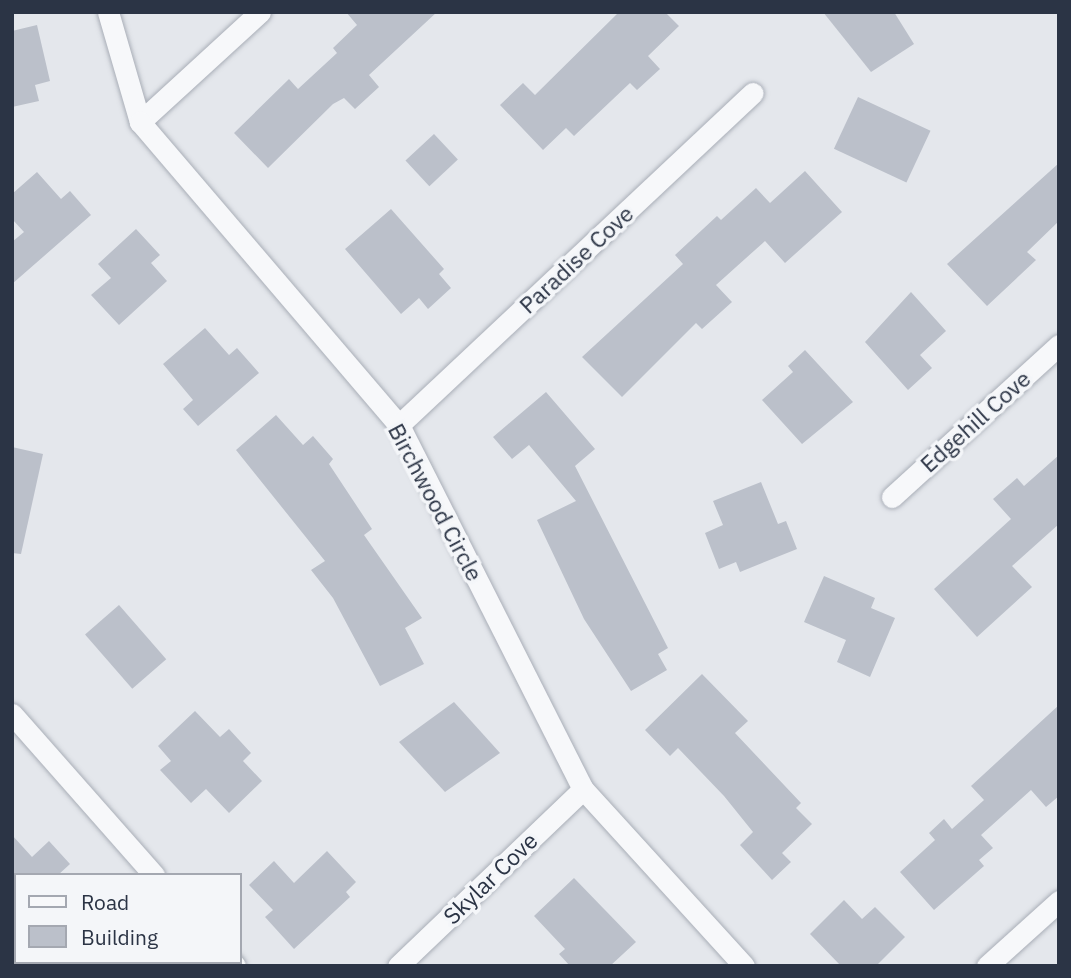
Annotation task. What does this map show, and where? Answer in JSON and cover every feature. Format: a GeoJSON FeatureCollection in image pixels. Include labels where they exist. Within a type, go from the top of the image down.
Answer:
{"type":"FeatureCollection","features":[{"type":"Feature","properties":{"kind":"street"},"geometry":{"type":"LineString","coordinates":[[108,12],[140,122],[260,12]]}},
{"type":"Feature","properties":{"kind":"street","name":"Paradise Cove"},"geometry":{"type":"LineString","coordinates":[[399,425],[752,93]]}},
{"type":"Feature","properties":{"kind":"street","name":"Birchwood Circle"},"geometry":{"type":"LineString","coordinates":[[140,122],[399,425],[583,789],[744,966]]}},
{"type":"Feature","properties":{"kind":"street","name":"Edgehill Cove"},"geometry":{"type":"LineString","coordinates":[[892,497],[1059,345]]}},
{"type":"Feature","properties":{"kind":"street"},"geometry":{"type":"LineString","coordinates":[[12,714],[153,873]]}},
{"type":"Feature","properties":{"kind":"street","name":"Skylar Cove"},"geometry":{"type":"LineString","coordinates":[[398,966],[583,789]]}},
{"type":"Feature","properties":{"kind":"street"},"geometry":{"type":"LineString","coordinates":[[988,966],[1059,901]]}},
{"type":"Feature","properties":{"kind":"building"},"geometry":{"type":"Polygon","coordinates":[[[346,12],[437,12],[369,75],[379,87],[355,109],[344,98],[333,104],[268,168],[234,133],[289,79],[298,89],[337,53],[333,48],[357,25],[346,12]]]}},
{"type":"Feature","properties":{"kind":"building"},"geometry":{"type":"Polygon","coordinates":[[[619,12],[665,12],[679,26],[648,56],[660,69],[637,90],[630,83],[574,136],[566,128],[543,150],[500,105],[523,83],[535,95],[619,12]]]}},
{"type":"Feature","properties":{"kind":"building"},"geometry":{"type":"Polygon","coordinates":[[[823,12],[894,12],[914,44],[871,72],[823,12]]]}},
{"type":"Feature","properties":{"kind":"building"},"geometry":{"type":"Polygon","coordinates":[[[37,25],[50,81],[35,85],[39,101],[12,107],[12,31],[37,25]]]}},
{"type":"Feature","properties":{"kind":"building"},"geometry":{"type":"Polygon","coordinates":[[[858,97],[931,131],[906,182],[834,149],[858,97]]]}},
{"type":"Feature","properties":{"kind":"building"},"geometry":{"type":"Polygon","coordinates":[[[434,134],[458,160],[429,186],[405,161],[434,134]]]}},
{"type":"Feature","properties":{"kind":"building"},"geometry":{"type":"Polygon","coordinates":[[[1059,163],[1059,221],[1027,252],[1036,260],[987,306],[947,264],[1059,163]]]}},
{"type":"Feature","properties":{"kind":"building"},"geometry":{"type":"Polygon","coordinates":[[[805,171],[842,212],[785,263],[765,241],[716,285],[732,302],[702,329],[696,323],[622,397],[582,357],[683,264],[675,255],[717,216],[721,220],[756,188],[770,203],[805,171]]]}},
{"type":"Feature","properties":{"kind":"building"},"geometry":{"type":"Polygon","coordinates":[[[37,172],[61,199],[70,191],[91,215],[12,284],[12,242],[24,232],[12,219],[12,194],[37,172]]]}},
{"type":"Feature","properties":{"kind":"building"},"geometry":{"type":"Polygon","coordinates":[[[391,209],[444,269],[439,274],[451,288],[428,309],[419,298],[401,314],[345,249],[391,209]]]}},
{"type":"Feature","properties":{"kind":"building"},"geometry":{"type":"Polygon","coordinates":[[[136,229],[160,255],[151,263],[167,281],[119,325],[91,295],[111,278],[98,264],[136,229]]]}},
{"type":"Feature","properties":{"kind":"building"},"geometry":{"type":"Polygon","coordinates":[[[911,292],[946,331],[920,355],[932,368],[908,390],[865,342],[911,292]]]}},
{"type":"Feature","properties":{"kind":"building"},"geometry":{"type":"Polygon","coordinates":[[[205,328],[229,355],[237,348],[259,373],[198,426],[183,409],[193,400],[163,364],[205,328]]]}},
{"type":"Feature","properties":{"kind":"building"},"geometry":{"type":"Polygon","coordinates":[[[805,350],[853,402],[802,444],[762,400],[793,372],[788,366],[805,350]]]}},
{"type":"Feature","properties":{"kind":"building"},"geometry":{"type":"Polygon","coordinates":[[[546,392],[595,449],[575,466],[668,648],[658,654],[667,670],[631,691],[584,619],[537,520],[576,501],[529,445],[512,459],[493,437],[546,392]]]}},
{"type":"Feature","properties":{"kind":"building"},"geometry":{"type":"Polygon","coordinates":[[[276,415],[303,445],[313,436],[333,459],[329,464],[372,529],[364,535],[422,618],[405,628],[424,664],[380,686],[333,598],[311,570],[325,561],[236,450],[276,415]]]}},
{"type":"Feature","properties":{"kind":"building"},"geometry":{"type":"Polygon","coordinates":[[[12,447],[43,454],[21,554],[12,553],[12,447]]]}},
{"type":"Feature","properties":{"kind":"building"},"geometry":{"type":"Polygon","coordinates":[[[1059,455],[1059,524],[1012,566],[1032,587],[977,637],[934,589],[1011,519],[993,499],[1017,478],[1024,486],[1059,455]]]}},
{"type":"Feature","properties":{"kind":"building"},"geometry":{"type":"Polygon","coordinates":[[[761,482],[778,524],[786,521],[797,549],[740,572],[736,562],[719,569],[705,533],[723,525],[713,501],[761,482]]]}},
{"type":"Feature","properties":{"kind":"building"},"geometry":{"type":"Polygon","coordinates":[[[824,576],[875,598],[871,608],[895,618],[870,677],[837,662],[846,640],[804,622],[824,576]]]}},
{"type":"Feature","properties":{"kind":"building"},"geometry":{"type":"Polygon","coordinates":[[[119,605],[166,659],[132,689],[85,635],[119,605]]]}},
{"type":"Feature","properties":{"kind":"building"},"geometry":{"type":"Polygon","coordinates":[[[702,674],[748,721],[735,733],[801,803],[796,808],[812,824],[782,853],[791,862],[772,880],[740,845],[753,832],[724,796],[678,748],[670,756],[645,730],[702,674]]]}},
{"type":"Feature","properties":{"kind":"building"},"geometry":{"type":"Polygon","coordinates":[[[454,702],[500,753],[445,792],[399,742],[454,702]]]}},
{"type":"Feature","properties":{"kind":"building"},"geometry":{"type":"Polygon","coordinates":[[[1059,705],[1059,796],[1046,807],[1031,790],[981,835],[993,848],[979,860],[984,866],[934,910],[900,872],[935,840],[929,833],[944,819],[952,829],[984,800],[971,786],[1059,705]]]}},
{"type":"Feature","properties":{"kind":"building"},"geometry":{"type":"Polygon","coordinates":[[[195,711],[220,737],[229,729],[251,753],[243,761],[262,781],[229,813],[206,789],[191,803],[160,770],[171,761],[158,746],[195,711]]]}},
{"type":"Feature","properties":{"kind":"building"},"geometry":{"type":"Polygon","coordinates":[[[12,835],[32,857],[49,841],[70,864],[60,873],[12,875],[12,835]]]}},
{"type":"Feature","properties":{"kind":"building"},"geometry":{"type":"Polygon","coordinates":[[[327,851],[356,882],[346,892],[350,897],[294,949],[265,917],[273,910],[249,885],[274,861],[294,883],[327,851]]]}},
{"type":"Feature","properties":{"kind":"building"},"geometry":{"type":"Polygon","coordinates":[[[574,878],[636,942],[610,966],[570,966],[559,954],[565,949],[534,916],[574,878]]]}},
{"type":"Feature","properties":{"kind":"building"},"geometry":{"type":"Polygon","coordinates":[[[844,900],[862,919],[875,907],[905,937],[876,966],[841,966],[810,934],[844,900]]]}}]}
